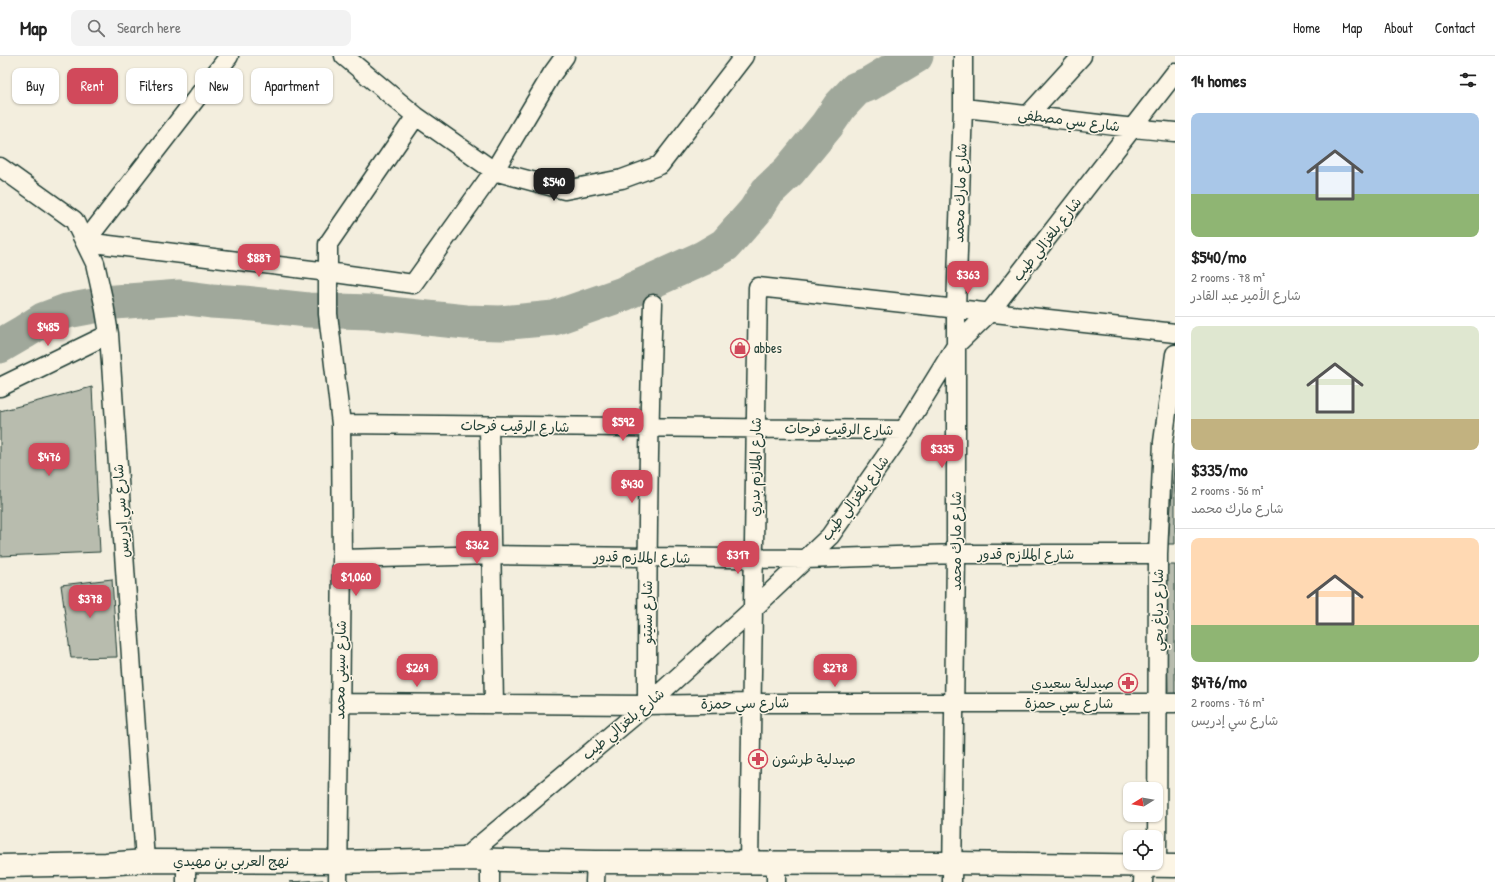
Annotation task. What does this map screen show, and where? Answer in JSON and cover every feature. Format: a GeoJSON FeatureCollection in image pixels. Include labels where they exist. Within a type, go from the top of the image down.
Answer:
{"type":"FeatureCollection","features":[{"type":"Feature","properties":{"kind":"main road","name":"نهج العربي بن مهيدي"},"geometry":{"type":"LineString","coordinates":[[0,866],[106,873],[146,861],[186,872],[338,872],[463,859],[490,859],[595,872],[749,863],[776,872],[1155,870]]}},
{"type":"Feature","properties":{"kind":"street"},"geometry":{"type":"LineString","coordinates":[[85,242],[229,56]]}},
{"type":"Feature","properties":{"kind":"street"},"geometry":{"type":"LineString","coordinates":[[344,56],[416,116],[494,171],[566,190],[622,179],[660,165],[744,56]]}},
{"type":"Feature","properties":{"kind":"street"},"geometry":{"type":"LineString","coordinates":[[85,242],[413,284],[494,171],[564,56]]}},
{"type":"Feature","properties":{"kind":"street","name":"شارع مارك محمد"},"geometry":{"type":"LineString","coordinates":[[952,872],[956,554],[956,308],[963,108],[963,56]]}},
{"type":"Feature","properties":{"kind":"street"},"geometry":{"type":"LineString","coordinates":[[1029,114],[1082,56]]}},
{"type":"Feature","properties":{"kind":"street","name":"شارع بلغزالي طيب"},"geometry":{"type":"LineString","coordinates":[[463,859],[647,705],[752,610],[830,536],[904,430],[957,344],[989,313],[1175,73]]}},
{"type":"Feature","properties":{"kind":"street","name":"شارع سي مصطفى"},"geometry":{"type":"LineString","coordinates":[[963,108],[1029,114],[1132,128],[1175,132]]}},
{"type":"Feature","properties":{"kind":"street","name":"شارع سيني محمد"},"geometry":{"type":"LineString","coordinates":[[338,872],[342,559],[341,424],[328,314],[328,244],[416,116]]}},
{"type":"Feature","properties":{"kind":"street","name":"شارع سي إدريس"},"geometry":{"type":"LineString","coordinates":[[0,167],[74,220],[96,263],[109,334],[146,861]]}},
{"type":"Feature","properties":{"kind":"street","name":"شارع الملازم بدري"},"geometry":{"type":"LineString","coordinates":[[749,863],[758,287],[956,308]]}},
{"type":"Feature","properties":{"kind":"street","name":"شارع ستيتو"},"geometry":{"type":"LineString","coordinates":[[647,705],[648,427],[653,304]]}},
{"type":"Feature","properties":{"kind":"street"},"geometry":{"type":"LineString","coordinates":[[956,308],[989,313],[1175,333]]}},
{"type":"Feature","properties":{"kind":"street"},"geometry":{"type":"LineString","coordinates":[[0,387],[109,334]]}},
{"type":"Feature","properties":{"kind":"street","name":"شارع دباغ يحي"},"geometry":{"type":"LineString","coordinates":[[1158,830],[1166,703],[1158,554],[1163,442],[1175,354]]}},
{"type":"Feature","properties":{"kind":"street","name":"شارع الرقيب فرحات"},"geometry":{"type":"LineString","coordinates":[[341,424],[904,430]]}},
{"type":"Feature","properties":{"kind":"street"},"geometry":{"type":"LineString","coordinates":[[489,426],[494,704]]}},
{"type":"Feature","properties":{"kind":"street","name":"شارع الملازم قدور"},"geometry":{"type":"LineString","coordinates":[[342,559],[492,555],[805,559],[956,554],[1158,554]]}},
{"type":"Feature","properties":{"kind":"street","name":"شارع سي حمزة"},"geometry":{"type":"LineString","coordinates":[[340,703],[647,705],[751,703],[1166,703]]}},
{"type":"Feature","properties":{"kind":"street"},"geometry":{"type":"LineString","coordinates":[[490,859],[490,882]]}},
{"type":"Feature","properties":{"kind":"building"},"geometry":{"type":"Polygon","coordinates":[[[92,387],[100,552],[0,556],[0,411],[92,387]]]}},
{"type":"Feature","properties":{"kind":"building"},"geometry":{"type":"Polygon","coordinates":[[[1175,455],[1175,544],[1168,544],[1175,455]]]}},
{"type":"Feature","properties":{"kind":"building"},"geometry":{"type":"Polygon","coordinates":[[[1166,565],[1175,565],[1175,698],[1168,698],[1166,565]]]}},
{"type":"Feature","properties":{"kind":"building"},"geometry":{"type":"Polygon","coordinates":[[[112,579],[117,657],[71,658],[61,585],[112,579]]]}},
{"type":"Feature","properties":{"kind":"building"},"geometry":{"type":"Polygon","coordinates":[[[323,880],[323,882],[290,882],[323,880]]]}},
{"type":"Feature","properties":{"kind":"waterway"},"geometry":{"type":"LineString","coordinates":[[0,346],[43,320],[67,311],[115,302],[180,297],[308,310],[370,312],[466,322],[500,323],[554,318],[623,294],[703,258],[725,245],[755,211],[767,192],[789,171],[827,125],[840,106],[856,89],[869,84],[916,56]]}},
{"type":"Feature","properties":{"kind":"place","name":"abbes"},"geometry":{"type":"Point","coordinates":[740,348]}},
{"type":"Feature","properties":{"kind":"place","name":"صيدلية سعيدي"},"geometry":{"type":"Point","coordinates":[1128,683]}},
{"type":"Feature","properties":{"kind":"place","name":"صيدلية طرشون"},"geometry":{"type":"Point","coordinates":[758,759]}}]}
